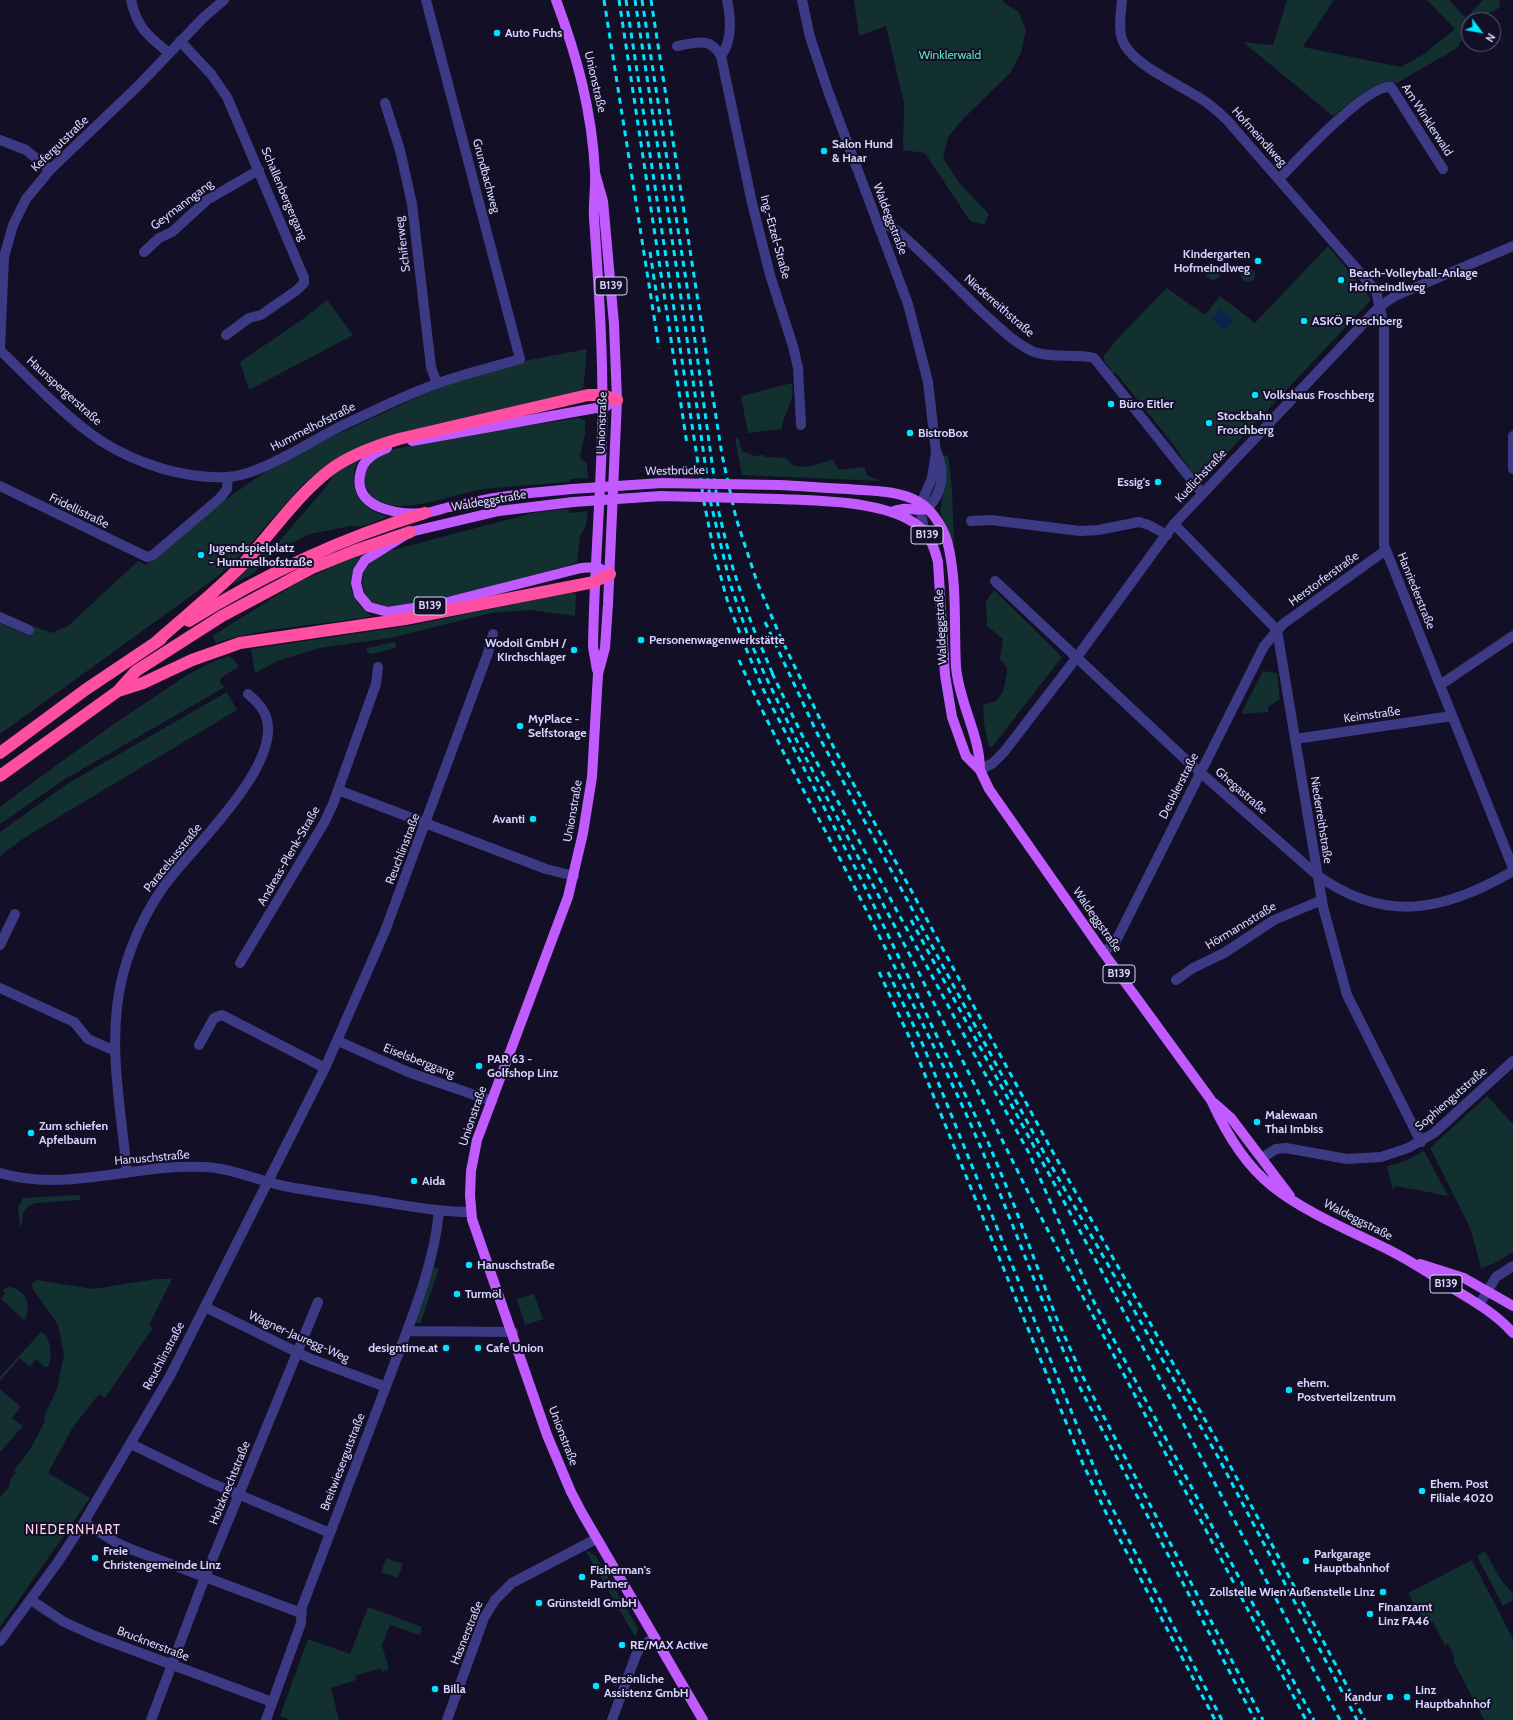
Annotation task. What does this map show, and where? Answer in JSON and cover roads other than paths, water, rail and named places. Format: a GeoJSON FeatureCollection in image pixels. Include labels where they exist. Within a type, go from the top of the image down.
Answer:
{"type":"FeatureCollection","features":[{"type":"Feature","properties":{"kind":"highway"},"geometry":{"type":"LineString","coordinates":[[155,643],[243,563],[313,484],[330,470],[348,459],[370,448],[399,439],[588,395],[602,395],[617,400]]}},
{"type":"Feature","properties":{"kind":"highway"},"geometry":{"type":"LineString","coordinates":[[0,752],[85,690],[155,643],[244,588],[290,564],[383,526],[425,513]]}},
{"type":"Feature","properties":{"kind":"highway"},"geometry":{"type":"LineString","coordinates":[[0,776],[118,691],[136,671],[190,636],[262,594],[312,568],[354,550],[410,532]]}},
{"type":"Feature","properties":{"kind":"highway"},"geometry":{"type":"LineString","coordinates":[[118,691],[143,683],[192,660],[240,643],[405,618],[594,582],[610,574]]}},
{"type":"Feature","properties":{"kind":"main road","name":"Unionstraße"},"geometry":{"type":"LineString","coordinates":[[556,0],[577,60],[591,124],[596,173],[603,201],[614,324],[617,400],[610,574],[605,648],[598,674],[592,777],[574,876],[562,915],[479,1134],[472,1160],[470,1212],[513,1332],[547,1435],[571,1492],[596,1539],[703,1720]]}},
{"type":"Feature","properties":{"kind":"main road","name":"Unionstraße"},"geometry":{"type":"LineString","coordinates":[[596,173],[593,205],[600,320],[602,395],[600,487],[594,582],[593,647],[598,674]]}},
{"type":"Feature","properties":{"kind":"main road"},"geometry":{"type":"LineString","coordinates":[[602,408],[617,400]]}},
{"type":"Feature","properties":{"kind":"main road","name":"Waldeggstraße"},"geometry":{"type":"LineString","coordinates":[[572,489],[493,498],[425,513],[389,511],[379,508],[370,502],[363,493],[360,483],[361,469],[366,460],[377,452],[404,443],[602,408]]}},
{"type":"Feature","properties":{"kind":"main road","name":"Westbrücke"},"geometry":{"type":"LineString","coordinates":[[572,489],[662,483],[778,485],[892,493],[922,507]]}},
{"type":"Feature","properties":{"kind":"main road","name":"Westbrücke"},"geometry":{"type":"LineString","coordinates":[[573,502],[661,496],[778,498]]}},
{"type":"Feature","properties":{"kind":"main road","name":"Waldeggstraße"},"geometry":{"type":"LineString","coordinates":[[778,498],[852,504],[891,512],[911,521],[924,531],[936,552],[939,572],[945,675],[952,717],[966,756],[980,770],[989,789],[1103,952],[1211,1100],[1222,1124],[1258,1174],[1272,1187],[1325,1218],[1413,1262],[1498,1318],[1513,1333]]}},
{"type":"Feature","properties":{"kind":"main road","name":"Waldeggstraße"},"geometry":{"type":"LineString","coordinates":[[410,532],[499,511],[573,502]]}},
{"type":"Feature","properties":{"kind":"main road"},"geometry":{"type":"LineString","coordinates":[[891,512],[904,507],[922,507]]}},
{"type":"Feature","properties":{"kind":"main road","name":"Waldeggstraße"},"geometry":{"type":"LineString","coordinates":[[922,507],[940,525],[949,551],[957,674],[962,699],[980,754],[980,770]]}},
{"type":"Feature","properties":{"kind":"main road","name":"B139"},"geometry":{"type":"LineString","coordinates":[[410,532],[369,556],[358,571],[356,583],[359,595],[365,604],[373,609],[388,612],[440,604],[496,591],[581,568],[595,567]]}},
{"type":"Feature","properties":{"kind":"main road"},"geometry":{"type":"LineString","coordinates":[[595,567],[610,574]]}},
{"type":"Feature","properties":{"kind":"main road","name":"Waldeggstraße"},"geometry":{"type":"LineString","coordinates":[[1211,1100],[1231,1118],[1292,1199]]}},
{"type":"Feature","properties":{"kind":"main road","name":"Waldeggstraße"},"geometry":{"type":"LineString","coordinates":[[1413,1262],[1446,1271],[1487,1290],[1513,1306]]}},
{"type":"Feature","properties":{"kind":"street"},"geometry":{"type":"LineString","coordinates":[[131,0],[134,14],[140,26],[169,53]]}},
{"type":"Feature","properties":{"kind":"street","name":"Kefergutstraße"},"geometry":{"type":"LineString","coordinates":[[0,350],[3,268],[8,242],[18,211],[50,170],[139,85],[180,41],[224,0]]}},
{"type":"Feature","properties":{"kind":"street","name":"Grundbachweg"},"geometry":{"type":"LineString","coordinates":[[426,0],[520,359]]}},
{"type":"Feature","properties":{"kind":"street"},"geometry":{"type":"LineString","coordinates":[[677,46],[703,42],[710,43],[716,48],[721,56],[727,48],[730,23],[727,0]]}},
{"type":"Feature","properties":{"kind":"street","name":"Waldeggstraße"},"geometry":{"type":"LineString","coordinates":[[802,0],[810,37],[826,84],[897,272],[919,345],[928,382],[936,452],[941,463],[942,480],[937,496],[922,507],[924,531]]}},
{"type":"Feature","properties":{"kind":"street","name":"Hofmeindlweg"},"geometry":{"type":"LineString","coordinates":[[1122,0],[1120,30],[1124,43],[1130,53],[1141,63],[1201,99],[1218,112],[1237,130],[1376,291],[1379,307]]}},
{"type":"Feature","properties":{"kind":"street","name":"Schallenbergergang"},"geometry":{"type":"LineString","coordinates":[[180,41],[207,69],[224,91],[301,268],[305,281],[297,290],[261,315],[249,318],[226,335]]}},
{"type":"Feature","properties":{"kind":"street","name":"Ing.-Etzel-Straße"},"geometry":{"type":"LineString","coordinates":[[721,56],[750,196],[770,275],[793,346],[798,368],[801,425]]}},
{"type":"Feature","properties":{"kind":"street","name":"Am Winklerwald"},"geometry":{"type":"LineString","coordinates":[[1279,179],[1338,120],[1374,92],[1386,86],[1391,87],[1443,169]]}},
{"type":"Feature","properties":{"kind":"street","name":"Schiferweg"},"geometry":{"type":"LineString","coordinates":[[385,103],[400,150],[412,204],[432,367],[437,384]]}},
{"type":"Feature","properties":{"kind":"street"},"geometry":{"type":"LineString","coordinates":[[0,140],[26,150],[50,170]]}},
{"type":"Feature","properties":{"kind":"street","name":"Geymanngang"},"geometry":{"type":"LineString","coordinates":[[144,252],[159,238],[172,232],[207,200],[259,170]]}},
{"type":"Feature","properties":{"kind":"street","name":"Niederreithstraße"},"geometry":{"type":"LineString","coordinates":[[879,227],[885,224],[895,229],[991,320],[1022,345],[1032,351],[1050,356],[1079,355],[1094,358],[1202,494]]}},
{"type":"Feature","properties":{"kind":"street","name":"Kudlichstraße"},"geometry":{"type":"LineString","coordinates":[[980,770],[999,758],[1077,657],[1174,524],[1379,307],[1395,296],[1513,246]]}},
{"type":"Feature","properties":{"kind":"street","name":"Hanriederstraße"},"geometry":{"type":"LineString","coordinates":[[1379,307],[1384,326],[1384,545],[1513,869]]}},
{"type":"Feature","properties":{"kind":"street","name":"Haunspergerstraße"},"geometry":{"type":"LineString","coordinates":[[0,350],[78,423],[119,451],[147,464],[177,472],[228,477]]}},
{"type":"Feature","properties":{"kind":"street","name":"Hummelhofstraße"},"geometry":{"type":"LineString","coordinates":[[228,477],[243,475],[261,468],[344,425],[437,384],[520,359]]}},
{"type":"Feature","properties":{"kind":"street"},"geometry":{"type":"LineString","coordinates":[[1513,436],[1513,469]]}},
{"type":"Feature","properties":{"kind":"street","name":"Fridellistraße"},"geometry":{"type":"LineString","coordinates":[[0,486],[147,557],[153,555],[220,498],[227,489],[228,477]]}},
{"type":"Feature","properties":{"kind":"street"},"geometry":{"type":"LineString","coordinates":[[971,522],[987,519],[1080,531],[1098,530],[1138,522],[1149,525],[1167,535]]}},
{"type":"Feature","properties":{"kind":"street"},"geometry":{"type":"LineString","coordinates":[[1174,524],[1277,630]]}},
{"type":"Feature","properties":{"kind":"street","name":"Herstorferstraße"},"geometry":{"type":"LineString","coordinates":[[1277,630],[1386,550]]}},
{"type":"Feature","properties":{"kind":"street","name":"Ghegastraße"},"geometry":{"type":"LineString","coordinates":[[995,581],[1201,772],[1317,875],[1335,888],[1364,901],[1377,904],[1409,907],[1432,905],[1451,900],[1471,892],[1513,869]]}},
{"type":"Feature","properties":{"kind":"street"},"geometry":{"type":"LineString","coordinates":[[0,617],[29,630]]}},
{"type":"Feature","properties":{"kind":"street","name":"Niederreithstraße"},"geometry":{"type":"LineString","coordinates":[[1277,630],[1317,875],[1345,989],[1421,1142]]}},
{"type":"Feature","properties":{"kind":"street","name":"Deublerstraße"},"geometry":{"type":"LineString","coordinates":[[1103,952],[1115,943],[1264,646],[1277,630]]}},
{"type":"Feature","properties":{"kind":"street","name":"Reuchlinstraße"},"geometry":{"type":"LineString","coordinates":[[0,1641],[31,1600],[84,1522],[170,1376],[325,1068],[386,931],[488,653],[493,634]]}},
{"type":"Feature","properties":{"kind":"street"},"geometry":{"type":"LineString","coordinates":[[1440,685],[1513,636]]}},
{"type":"Feature","properties":{"kind":"street","name":"Andreas-Plenk-Straße"},"geometry":{"type":"LineString","coordinates":[[240,963],[318,835],[338,790],[376,684],[378,667]]}},
{"type":"Feature","properties":{"kind":"street","name":"Paracelsusstraße"},"geometry":{"type":"LineString","coordinates":[[128,1173],[115,1051],[117,1006],[123,975],[139,928],[168,881],[236,800],[261,758],[267,739],[266,718],[260,705],[248,694]]}},
{"type":"Feature","properties":{"kind":"street","name":"Keimstraße"},"geometry":{"type":"LineString","coordinates":[[1295,739],[1452,716]]}},
{"type":"Feature","properties":{"kind":"street"},"geometry":{"type":"LineString","coordinates":[[338,790],[546,869],[574,876]]}},
{"type":"Feature","properties":{"kind":"street","name":"Hörmannstraße"},"geometry":{"type":"LineString","coordinates":[[1176,980],[1193,968],[1230,950],[1274,920],[1322,900]]}},
{"type":"Feature","properties":{"kind":"street"},"geometry":{"type":"LineString","coordinates":[[0,945],[15,914]]}},
{"type":"Feature","properties":{"kind":"street"},"geometry":{"type":"LineString","coordinates":[[0,988],[74,1022],[88,1039],[115,1051]]}},
{"type":"Feature","properties":{"kind":"street"},"geometry":{"type":"LineString","coordinates":[[199,1046],[214,1018],[222,1015],[325,1068]]}},
{"type":"Feature","properties":{"kind":"street","name":"Eiselsberggang"},"geometry":{"type":"LineString","coordinates":[[338,1041],[408,1072],[492,1101]]}},
{"type":"Feature","properties":{"kind":"street","name":"Sophiengutstraße"},"geometry":{"type":"LineString","coordinates":[[1262,1158],[1276,1149],[1286,1148],[1347,1159],[1381,1157],[1408,1148],[1421,1142],[1434,1133],[1513,1061]]}},
{"type":"Feature","properties":{"kind":"street","name":"Hanuschstraße"},"geometry":{"type":"LineString","coordinates":[[0,1173],[22,1179],[49,1180],[206,1167],[230,1171],[267,1182],[302,1189],[439,1211],[470,1212]]}},
{"type":"Feature","properties":{"kind":"street","name":"Breitwiesergutstraße"},"geometry":{"type":"LineString","coordinates":[[266,1720],[301,1623],[302,1608],[407,1331],[432,1254],[439,1211]]}},
{"type":"Feature","properties":{"kind":"street"},"geometry":{"type":"LineString","coordinates":[[1479,1305],[1496,1277],[1513,1266]]}},
{"type":"Feature","properties":{"kind":"street","name":"Holzknechtstraße"},"geometry":{"type":"LineString","coordinates":[[152,1720],[205,1577],[240,1495],[318,1302]]}},
{"type":"Feature","properties":{"kind":"street","name":"Wagner-Jauregg-Weg"},"geometry":{"type":"LineString","coordinates":[[204,1307],[297,1353],[386,1387]]}},
{"type":"Feature","properties":{"kind":"street"},"geometry":{"type":"LineString","coordinates":[[407,1331],[513,1332]]}},
{"type":"Feature","properties":{"kind":"street"},"geometry":{"type":"LineString","coordinates":[[131,1444],[240,1495],[330,1533]]}},
{"type":"Feature","properties":{"kind":"street"},"geometry":{"type":"LineString","coordinates":[[84,1522],[125,1547],[301,1613]]}},
{"type":"Feature","properties":{"kind":"street","name":"Hasnerstraße"},"geometry":{"type":"LineString","coordinates":[[447,1720],[484,1618],[495,1600],[512,1584],[596,1539]]}},
{"type":"Feature","properties":{"kind":"street","name":"Brucknerstraße"},"geometry":{"type":"LineString","coordinates":[[31,1600],[77,1628],[272,1702]]}},
{"type":"Feature","properties":{"kind":"street"},"geometry":{"type":"LineString","coordinates":[[612,1720],[636,1655],[641,1646],[654,1638]]}},
{"type":"Feature","properties":{"kind":"water"},"geometry":{"type":"Polygon","coordinates":[[[1220,309],[1234,320],[1226,330],[1212,319],[1220,309]]]}},
{"type":"Feature","properties":{"kind":"railway"},"geometry":{"type":"LineString","coordinates":[[604,0],[659,348]]}},
{"type":"Feature","properties":{"kind":"railway"},"geometry":{"type":"LineString","coordinates":[[619,0],[687,444]]}},
{"type":"Feature","properties":{"kind":"railway"},"geometry":{"type":"LineString","coordinates":[[626,0],[704,502],[714,552],[728,603],[763,689],[862,881],[988,1142],[1014,1205],[1056,1317],[1083,1377],[1263,1720]]}},
{"type":"Feature","properties":{"kind":"railway"},"geometry":{"type":"LineString","coordinates":[[635,0],[711,504],[730,583],[748,636],[798,743],[912,959],[1033,1202],[1306,1720]]}},
{"type":"Feature","properties":{"kind":"railway"},"geometry":{"type":"LineString","coordinates":[[642,0],[691,312],[719,513],[731,562],[740,590],[752,625],[774,677]]}},
{"type":"Feature","properties":{"kind":"railway"},"geometry":{"type":"LineString","coordinates":[[651,0],[722,455],[736,518],[757,582],[780,636],[833,746],[1050,1147],[1216,1439],[1365,1720]]}},
{"type":"Feature","properties":{"kind":"railway"},"geometry":{"type":"LineString","coordinates":[[650,252],[660,317]]}},
{"type":"Feature","properties":{"kind":"railway"},"geometry":{"type":"LineString","coordinates":[[765,622],[818,735],[1048,1160],[1218,1457],[1357,1720]]}},
{"type":"Feature","properties":{"kind":"railway"},"geometry":{"type":"LineString","coordinates":[[739,660],[774,735],[868,913],[952,1084],[1001,1195],[1046,1309],[1078,1384],[1255,1720]]}},
{"type":"Feature","properties":{"kind":"railway"},"geometry":{"type":"LineString","coordinates":[[772,673],[802,735],[1029,1153],[1094,1302],[1314,1720]]}},
{"type":"Feature","properties":{"kind":"railway"},"geometry":{"type":"LineString","coordinates":[[911,920],[1138,1338],[1340,1720]]}},
{"type":"Feature","properties":{"kind":"railway"},"geometry":{"type":"LineString","coordinates":[[879,972],[912,1043],[1083,1464],[1108,1517],[1215,1720]]}},
{"type":"Feature","properties":{"kind":"railway"},"geometry":{"type":"LineString","coordinates":[[888,972],[923,1045],[1104,1492],[1222,1720]]}},
{"type":"Feature","properties":{"kind":"place","name":"Auto Fuchs"},"geometry":{"type":"Point","coordinates":[497,33]}},
{"type":"Feature","properties":{"kind":"place","name":"Salon Hund & Haar"},"geometry":{"type":"Point","coordinates":[824,151]}},
{"type":"Feature","properties":{"kind":"place","name":"Kindergarten Hofmeindlweg"},"geometry":{"type":"Point","coordinates":[1258,261]}},
{"type":"Feature","properties":{"kind":"place","name":"Beach-Volleyball-Anlage Hofmeindlweg"},"geometry":{"type":"Point","coordinates":[1341,280]}},
{"type":"Feature","properties":{"kind":"place","name":"ASKÖ Froschberg"},"geometry":{"type":"Point","coordinates":[1304,321]}},
{"type":"Feature","properties":{"kind":"place","name":"Volkshaus Froschberg"},"geometry":{"type":"Point","coordinates":[1255,395]}},
{"type":"Feature","properties":{"kind":"place","name":"Büro Eitler"},"geometry":{"type":"Point","coordinates":[1111,404]}},
{"type":"Feature","properties":{"kind":"place","name":"Stockbahn Froschberg"},"geometry":{"type":"Point","coordinates":[1209,423]}},
{"type":"Feature","properties":{"kind":"place","name":"BistroBox"},"geometry":{"type":"Point","coordinates":[910,433]}},
{"type":"Feature","properties":{"kind":"place","name":"Essig's"},"geometry":{"type":"Point","coordinates":[1158,482]}},
{"type":"Feature","properties":{"kind":"place","name":"Jugendspielplatz - Hummelhofstraße"},"geometry":{"type":"Point","coordinates":[201,555]}},
{"type":"Feature","properties":{"kind":"place","name":"Personenwagenwerkstätte"},"geometry":{"type":"Point","coordinates":[641,640]}},
{"type":"Feature","properties":{"kind":"place","name":"Wodoil GmbH / Kirchschlager"},"geometry":{"type":"Point","coordinates":[574,650]}},
{"type":"Feature","properties":{"kind":"place","name":"MyPlace - Selfstorage"},"geometry":{"type":"Point","coordinates":[520,726]}},
{"type":"Feature","properties":{"kind":"place","name":"Avanti"},"geometry":{"type":"Point","coordinates":[533,819]}},
{"type":"Feature","properties":{"kind":"place","name":"PAR 63 - Golfshop Linz"},"geometry":{"type":"Point","coordinates":[479,1066]}},
{"type":"Feature","properties":{"kind":"place","name":"Malewaan Thai Imbiss"},"geometry":{"type":"Point","coordinates":[1257,1122]}},
{"type":"Feature","properties":{"kind":"place","name":"Zum schiefen Apfelbaum"},"geometry":{"type":"Point","coordinates":[31,1133]}},
{"type":"Feature","properties":{"kind":"place","name":"Aida"},"geometry":{"type":"Point","coordinates":[414,1181]}},
{"type":"Feature","properties":{"kind":"place","name":"Hanuschstraße"},"geometry":{"type":"Point","coordinates":[469,1265]}},
{"type":"Feature","properties":{"kind":"place","name":"Turmöl"},"geometry":{"type":"Point","coordinates":[457,1294]}},
{"type":"Feature","properties":{"kind":"place","name":"designtime.at"},"geometry":{"type":"Point","coordinates":[446,1348]}},
{"type":"Feature","properties":{"kind":"place","name":"Cafe Union"},"geometry":{"type":"Point","coordinates":[478,1348]}},
{"type":"Feature","properties":{"kind":"place","name":"ehem. Postverteilzentrum"},"geometry":{"type":"Point","coordinates":[1289,1390]}},
{"type":"Feature","properties":{"kind":"place","name":"Ehem. Post Filiale 4020"},"geometry":{"type":"Point","coordinates":[1422,1491]}},
{"type":"Feature","properties":{"kind":"place","name":"Freie Christengemeinde Linz"},"geometry":{"type":"Point","coordinates":[95,1558]}},
{"type":"Feature","properties":{"kind":"place","name":"Parkgarage Hauptbahnhof"},"geometry":{"type":"Point","coordinates":[1306,1561]}},
{"type":"Feature","properties":{"kind":"place","name":"Fisherman's Partner"},"geometry":{"type":"Point","coordinates":[582,1577]}},
{"type":"Feature","properties":{"kind":"place","name":"Zollstelle Wien Außenstelle Linz"},"geometry":{"type":"Point","coordinates":[1383,1592]}},
{"type":"Feature","properties":{"kind":"place","name":"Grünsteidl GmbH"},"geometry":{"type":"Point","coordinates":[539,1603]}},
{"type":"Feature","properties":{"kind":"place","name":"Finanzamt Linz FA46"},"geometry":{"type":"Point","coordinates":[1370,1614]}},
{"type":"Feature","properties":{"kind":"place","name":"RE/MAX Active"},"geometry":{"type":"Point","coordinates":[622,1645]}},
{"type":"Feature","properties":{"kind":"place","name":"Persönliche Assistenz GmbH"},"geometry":{"type":"Point","coordinates":[596,1686]}},
{"type":"Feature","properties":{"kind":"place","name":"Billa"},"geometry":{"type":"Point","coordinates":[435,1689]}},
{"type":"Feature","properties":{"kind":"place","name":"Kandur"},"geometry":{"type":"Point","coordinates":[1390,1697]}},
{"type":"Feature","properties":{"kind":"place","name":"Linz Hauptbahnhof"},"geometry":{"type":"Point","coordinates":[1407,1697]}},
{"type":"Feature","properties":{"kind":"district","name":"NIEDERNHART"},"geometry":{"type":"Point","coordinates":[73,1530]}},
{"type":"Feature","properties":{"kind":"park label","name":"Winklerwald"},"geometry":{"type":"Point","coordinates":[950,55]}}]}
